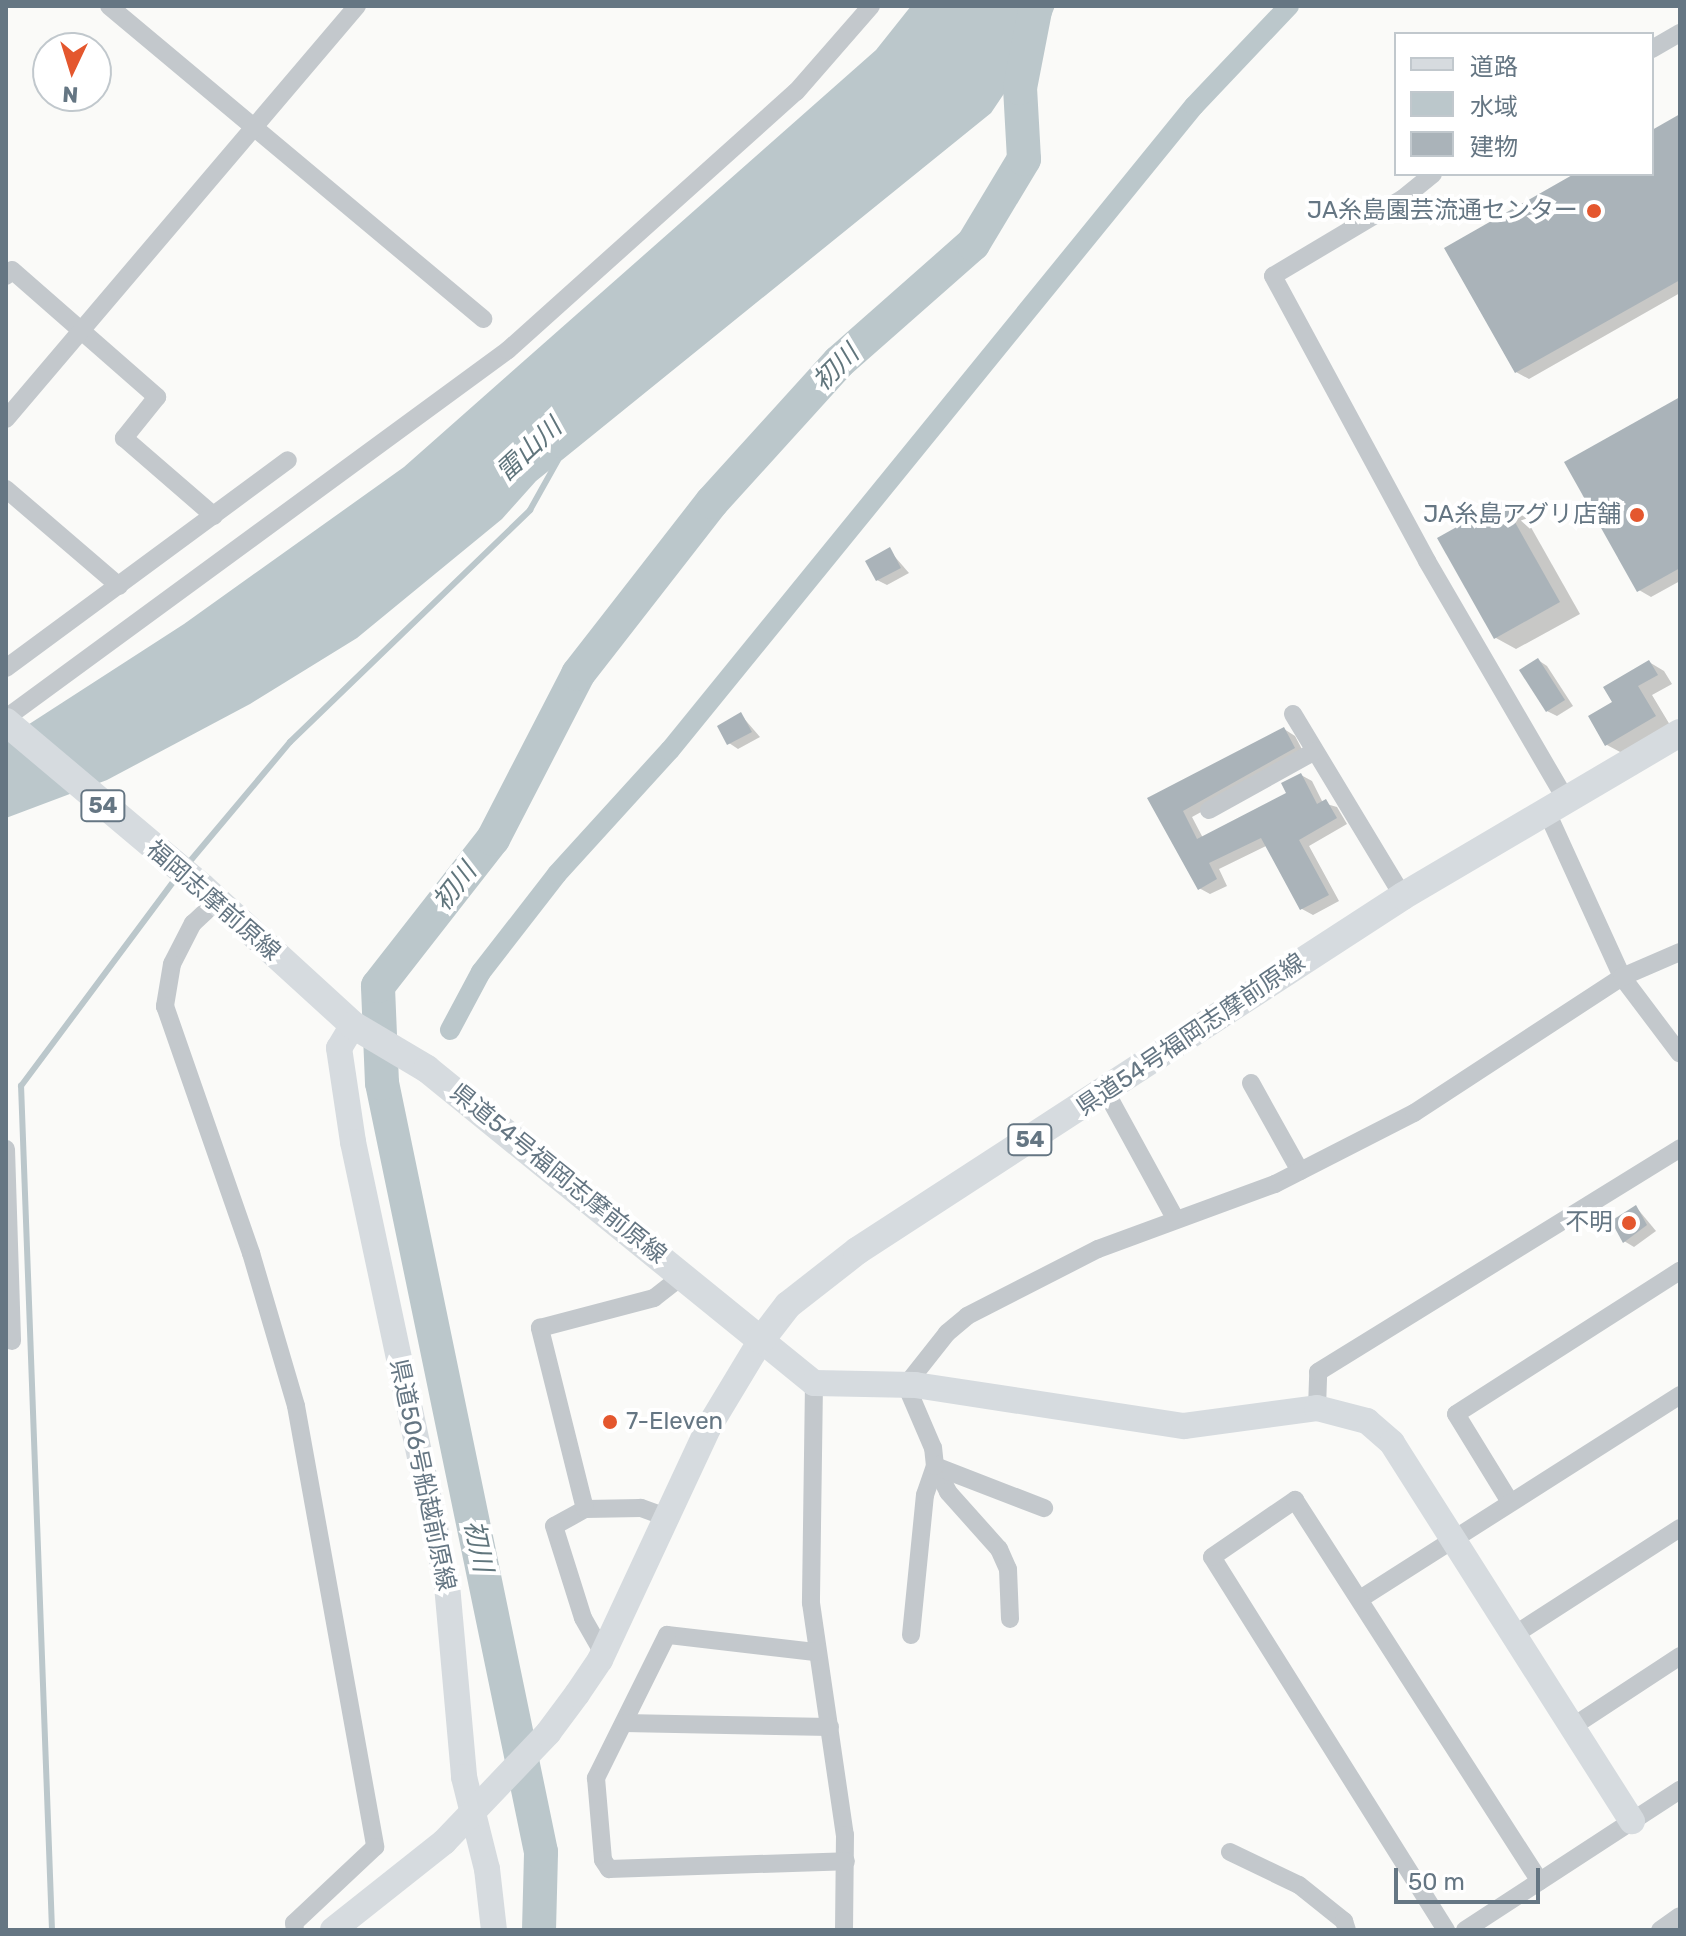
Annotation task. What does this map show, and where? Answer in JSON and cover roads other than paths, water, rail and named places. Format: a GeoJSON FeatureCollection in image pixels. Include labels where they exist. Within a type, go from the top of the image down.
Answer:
{"type":"FeatureCollection","features":[{"type":"Feature","properties":{"kind":"main road","name":"福岡志摩前原線"},"geometry":{"type":"LineString","coordinates":[[6,720],[210,894],[353,1025],[427,1069]]}},
{"type":"Feature","properties":{"kind":"main road","name":"県道54号福岡志摩前原線"},"geometry":{"type":"LineString","coordinates":[[427,1069],[761,1340],[788,1305],[846,1259],[1403,896],[1680,733]]}},
{"type":"Feature","properties":{"kind":"street"},"geometry":{"type":"LineString","coordinates":[[109,6],[484,319]]}},
{"type":"Feature","properties":{"kind":"street"},"geometry":{"type":"LineString","coordinates":[[6,419],[256,131],[357,6]]}},
{"type":"Feature","properties":{"kind":"street"},"geometry":{"type":"LineString","coordinates":[[6,720],[508,350],[796,92],[871,6]]}},
{"type":"Feature","properties":{"kind":"street"},"geometry":{"type":"LineString","coordinates":[[1654,48],[1680,33]]}},
{"type":"Feature","properties":{"kind":"street"},"geometry":{"type":"LineString","coordinates":[[1431,176],[1402,199],[1273,276],[1556,804],[1622,977],[1680,1054]]}},
{"type":"Feature","properties":{"kind":"street"},"geometry":{"type":"LineString","coordinates":[[6,276],[12,270],[157,397],[124,438],[214,516]]}},
{"type":"Feature","properties":{"kind":"street"},"geometry":{"type":"LineString","coordinates":[[6,668],[288,460]]}},
{"type":"Feature","properties":{"kind":"street"},"geometry":{"type":"LineString","coordinates":[[6,489],[119,586]]}},
{"type":"Feature","properties":{"kind":"street"},"geometry":{"type":"LineString","coordinates":[[1293,714],[1403,896]]}},
{"type":"Feature","properties":{"kind":"street"},"geometry":{"type":"LineString","coordinates":[[1209,810],[1315,751]]}},
{"type":"Feature","properties":{"kind":"street"},"geometry":{"type":"LineString","coordinates":[[210,894],[172,964],[165,1006],[251,1253],[296,1406],[375,1847],[294,1923],[295,1930]]}},
{"type":"Feature","properties":{"kind":"street"},"geometry":{"type":"LineString","coordinates":[[906,1385],[967,1316],[1098,1249],[1300,1171],[1457,1089],[1622,977],[1680,952]]}},
{"type":"Feature","properties":{"kind":"street","name":"県道506号船越前原線"},"geometry":{"type":"LineString","coordinates":[[353,1025],[339,1048],[350,1126],[447,1585],[464,1777],[482,1803],[494,1930]]}},
{"type":"Feature","properties":{"kind":"street"},"geometry":{"type":"LineString","coordinates":[[1251,1083],[1300,1171]]}},
{"type":"Feature","properties":{"kind":"street"},"geometry":{"type":"LineString","coordinates":[[1106,1092],[1175,1218]]}},
{"type":"Feature","properties":{"kind":"street"},"geometry":{"type":"LineString","coordinates":[[1317,1408],[1318,1372],[1680,1148]]}},
{"type":"Feature","properties":{"kind":"street"},"geometry":{"type":"LineString","coordinates":[[6,1149],[12,1341]]}},
{"type":"Feature","properties":{"kind":"street"},"geometry":{"type":"LineString","coordinates":[[1510,1502],[1456,1414],[1680,1271]]}},
{"type":"Feature","properties":{"kind":"street"},"geometry":{"type":"LineString","coordinates":[[585,1509],[540,1328],[654,1298],[683,1275]]}},
{"type":"Feature","properties":{"kind":"street"},"geometry":{"type":"LineString","coordinates":[[333,1930],[444,1842],[548,1733],[601,1656],[708,1428],[761,1340],[814,1383],[906,1385],[1184,1426],[1317,1408],[1367,1421],[1392,1443],[1632,1821]]}},
{"type":"Feature","properties":{"kind":"street"},"geometry":{"type":"LineString","coordinates":[[814,1383],[810,1479],[815,1652],[830,1727],[846,1861],[844,1930]]}},
{"type":"Feature","properties":{"kind":"street"},"geometry":{"type":"LineString","coordinates":[[906,1385],[933,1448],[935,1466],[948,1492],[999,1549],[1008,1569],[1010,1619]]}},
{"type":"Feature","properties":{"kind":"street"},"geometry":{"type":"LineString","coordinates":[[1360,1599],[1680,1395]]}},
{"type":"Feature","properties":{"kind":"street"},"geometry":{"type":"LineString","coordinates":[[935,1466],[1044,1508]]}},
{"type":"Feature","properties":{"kind":"street"},"geometry":{"type":"LineString","coordinates":[[911,1635],[925,1495],[935,1466]]}},
{"type":"Feature","properties":{"kind":"street"},"geometry":{"type":"LineString","coordinates":[[1446,1930],[1212,1557],[1295,1500],[1540,1881]]}},
{"type":"Feature","properties":{"kind":"street"},"geometry":{"type":"LineString","coordinates":[[601,1656],[583,1618],[554,1526],[585,1509],[641,1508],[666,1517]]}},
{"type":"Feature","properties":{"kind":"street"},"geometry":{"type":"LineString","coordinates":[[1514,1635],[1680,1528]]}},
{"type":"Feature","properties":{"kind":"street"},"geometry":{"type":"LineString","coordinates":[[815,1652],[667,1635],[596,1778],[603,1860],[609,1869],[846,1861]]}},
{"type":"Feature","properties":{"kind":"street"},"geometry":{"type":"LineString","coordinates":[[1572,1727],[1680,1656]]}},
{"type":"Feature","properties":{"kind":"street"},"geometry":{"type":"LineString","coordinates":[[624,1723],[830,1727]]}},
{"type":"Feature","properties":{"kind":"street"},"geometry":{"type":"LineString","coordinates":[[1465,1930],[1680,1790]]}},
{"type":"Feature","properties":{"kind":"street"},"geometry":{"type":"LineString","coordinates":[[1230,1852],[1299,1885],[1344,1921],[1347,1930]]}},
{"type":"Feature","properties":{"kind":"street"},"geometry":{"type":"LineString","coordinates":[[1660,1930],[1680,1916]]}},
{"type":"Feature","properties":{"kind":"water","name":"雷山川"},"geometry":{"type":"Polygon","coordinates":[[[911,6],[1055,6],[1044,34],[991,113],[536,481],[502,519],[357,638],[250,704],[107,780],[6,818],[6,739],[184,624],[404,467],[876,50],[911,6]]]}},
{"type":"Feature","properties":{"kind":"waterway","name":"初川"},"geometry":{"type":"LineString","coordinates":[[539,1930],[541,1852],[382,1083],[378,986],[493,839],[578,674],[712,502],[839,362],[973,244],[1024,159],[1020,88],[1036,6]]}},
{"type":"Feature","properties":{"kind":"waterway"},"geometry":{"type":"LineString","coordinates":[[450,1030],[481,972],[557,874],[670,750],[1194,106],[1289,6]]}},
{"type":"Feature","properties":{"kind":"waterway","name":"雷山川"},"geometry":{"type":"LineString","coordinates":[[186,866],[290,742],[530,510],[558,460]]}},
{"type":"Feature","properties":{"kind":"waterway"},"geometry":{"type":"LineString","coordinates":[[52,1930],[21,1086],[176,878]]}},
{"type":"Feature","properties":{"kind":"place","name":"JA糸島園芸流通センター"},"geometry":{"type":"Point","coordinates":[1594,211]}},
{"type":"Feature","properties":{"kind":"place","name":"JA糸島アグリ店舗"},"geometry":{"type":"Point","coordinates":[1637,515]}},
{"type":"Feature","properties":{"kind":"place","name":"不明"},"geometry":{"type":"Point","coordinates":[1629,1223]}},
{"type":"Feature","properties":{"kind":"place","name":"7-Eleven"},"geometry":{"type":"Point","coordinates":[610,1422]}}]}
